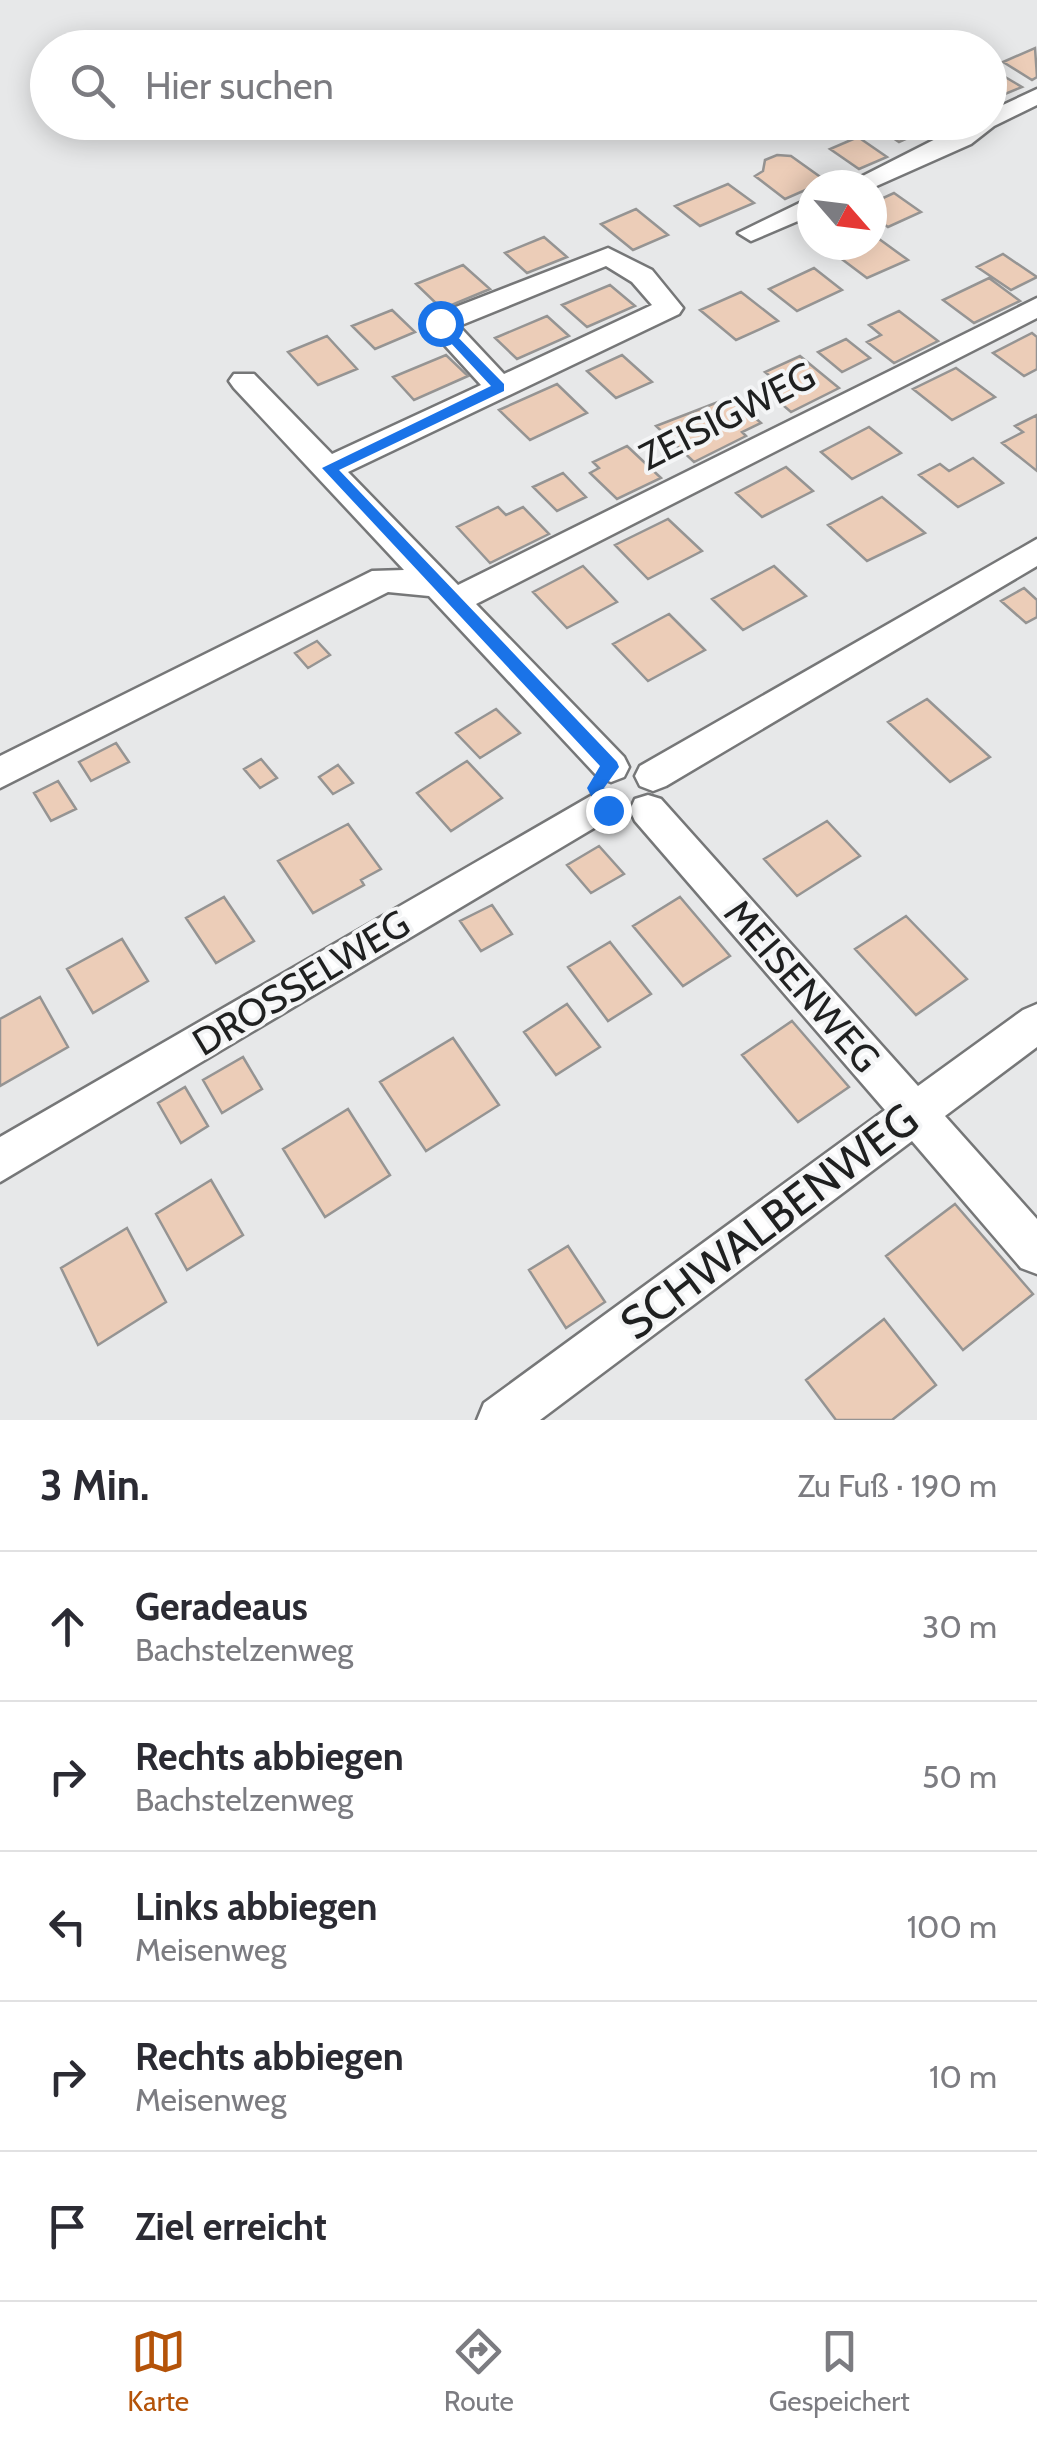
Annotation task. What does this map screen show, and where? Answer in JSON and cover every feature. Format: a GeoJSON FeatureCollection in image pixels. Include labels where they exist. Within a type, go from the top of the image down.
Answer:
{"type":"FeatureCollection","features":[{"type":"Feature","properties":{"kind":"street"},"geometry":{"type":"LineString","coordinates":[[1007,111],[1037,96]]}},
{"type":"Feature","properties":{"kind":"street"},"geometry":{"type":"LineString","coordinates":[[887,172],[960,140]]}},
{"type":"Feature","properties":{"kind":"street"},"geometry":{"type":"LineString","coordinates":[[751,233],[797,213]]}},
{"type":"Feature","properties":{"kind":"street"},"geometry":{"type":"LineString","coordinates":[[329,468],[500,388],[669,308],[642,276],[608,256],[440,323],[500,388]]}},
{"type":"Feature","properties":{"kind":"street","name":"ZEISIGWEG"},"geometry":{"type":"LineString","coordinates":[[448,592],[1037,307]]}},
{"type":"Feature","properties":{"kind":"street"},"geometry":{"type":"LineString","coordinates":[[244,381],[448,592],[606,786],[624,816],[651,793],[1037,551]]}},
{"type":"Feature","properties":{"kind":"street"},"geometry":{"type":"LineString","coordinates":[[0,773],[384,580],[448,592]]}},
{"type":"Feature","properties":{"kind":"street"},"geometry":{"type":"LineString","coordinates":[[606,786],[634,764],[651,793]]}},
{"type":"Feature","properties":{"kind":"street","name":"DROSSELWEG"},"geometry":{"type":"LineString","coordinates":[[0,1161],[606,786]]}},
{"type":"Feature","properties":{"kind":"street","name":"MEISENWEG"},"geometry":{"type":"LineString","coordinates":[[651,793],[913,1113],[1037,1252]]}},
{"type":"Feature","properties":{"kind":"street","name":"SCHWALBENWEG"},"geometry":{"type":"LineString","coordinates":[[500,1420],[1037,1022]]}},
{"type":"Feature","properties":{"kind":"building"},"geometry":{"type":"Polygon","coordinates":[[[1035,48],[1037,77],[1032,80],[1007,64],[1007,60],[1035,48]]]}},
{"type":"Feature","properties":{"kind":"building"},"geometry":{"type":"Polygon","coordinates":[[[1007,78],[1022,87],[1007,93],[1007,78]]]}},
{"type":"Feature","properties":{"kind":"building"},"geometry":{"type":"Polygon","coordinates":[[[851,140],[862,140],[887,157],[859,169],[830,149],[851,140]]]}},
{"type":"Feature","properties":{"kind":"building"},"geometry":{"type":"Polygon","coordinates":[[[777,155],[791,156],[811,170],[797,170],[797,194],[785,199],[755,176],[763,171],[765,160],[777,155]]]}},
{"type":"Feature","properties":{"kind":"building"},"geometry":{"type":"Polygon","coordinates":[[[728,184],[754,203],[700,226],[675,206],[728,184]]]}},
{"type":"Feature","properties":{"kind":"building"},"geometry":{"type":"Polygon","coordinates":[[[894,193],[921,212],[888,227],[887,196],[894,193]]]}},
{"type":"Feature","properties":{"kind":"building"},"geometry":{"type":"Polygon","coordinates":[[[636,209],[668,235],[633,250],[601,224],[636,209]]]}},
{"type":"Feature","properties":{"kind":"building"},"geometry":{"type":"Polygon","coordinates":[[[544,237],[567,257],[527,273],[505,253],[544,237]]]}},
{"type":"Feature","properties":{"kind":"building"},"geometry":{"type":"Polygon","coordinates":[[[887,245],[908,260],[867,278],[843,260],[887,260],[887,245]]]}},
{"type":"Feature","properties":{"kind":"building"},"geometry":{"type":"Polygon","coordinates":[[[1003,254],[1037,277],[1011,290],[977,267],[1003,254]]]}},
{"type":"Feature","properties":{"kind":"building"},"geometry":{"type":"Polygon","coordinates":[[[463,265],[490,289],[442,309],[416,284],[463,265]]]}},
{"type":"Feature","properties":{"kind":"building"},"geometry":{"type":"Polygon","coordinates":[[[814,268],[842,290],[797,311],[769,289],[814,268]]]}},
{"type":"Feature","properties":{"kind":"building"},"geometry":{"type":"Polygon","coordinates":[[[989,278],[1020,301],[974,323],[943,300],[989,278]]]}},
{"type":"Feature","properties":{"kind":"building"},"geometry":{"type":"Polygon","coordinates":[[[610,285],[635,306],[587,327],[562,305],[610,285]]]}},
{"type":"Feature","properties":{"kind":"building"},"geometry":{"type":"Polygon","coordinates":[[[741,292],[778,321],[736,340],[700,310],[741,292]]]}},
{"type":"Feature","properties":{"kind":"building"},"geometry":{"type":"Polygon","coordinates":[[[392,310],[415,332],[375,349],[352,326],[392,310]]]}},
{"type":"Feature","properties":{"kind":"building"},"geometry":{"type":"Polygon","coordinates":[[[899,311],[938,341],[894,363],[867,342],[881,335],[869,325],[899,311]]]}},
{"type":"Feature","properties":{"kind":"building"},"geometry":{"type":"Polygon","coordinates":[[[547,316],[569,336],[517,359],[495,338],[547,316]]]}},
{"type":"Feature","properties":{"kind":"building"},"geometry":{"type":"Polygon","coordinates":[[[1032,333],[1037,337],[1037,369],[1024,376],[993,353],[1032,333]]]}},
{"type":"Feature","properties":{"kind":"building"},"geometry":{"type":"Polygon","coordinates":[[[327,336],[357,369],[318,385],[288,352],[327,336]]]}},
{"type":"Feature","properties":{"kind":"building"},"geometry":{"type":"Polygon","coordinates":[[[846,339],[870,358],[842,372],[818,352],[846,339]]]}},
{"type":"Feature","properties":{"kind":"building"},"geometry":{"type":"Polygon","coordinates":[[[446,355],[468,376],[414,400],[393,377],[446,355]]]}},
{"type":"Feature","properties":{"kind":"building"},"geometry":{"type":"Polygon","coordinates":[[[622,355],[652,382],[616,398],[587,371],[622,355]]]}},
{"type":"Feature","properties":{"kind":"building"},"geometry":{"type":"Polygon","coordinates":[[[800,356],[839,388],[791,412],[763,388],[776,381],[765,372],[800,356]]]}},
{"type":"Feature","properties":{"kind":"building"},"geometry":{"type":"Polygon","coordinates":[[[956,368],[995,397],[952,420],[913,389],[956,368]]]}},
{"type":"Feature","properties":{"kind":"building"},"geometry":{"type":"Polygon","coordinates":[[[557,384],[587,413],[530,440],[499,410],[557,384]]]}},
{"type":"Feature","properties":{"kind":"building"},"geometry":{"type":"Polygon","coordinates":[[[731,397],[761,423],[742,432],[746,436],[694,462],[656,426],[731,397]]]}},
{"type":"Feature","properties":{"kind":"building"},"geometry":{"type":"Polygon","coordinates":[[[1037,415],[1037,471],[1002,443],[1023,432],[1015,426],[1037,415]]]}},
{"type":"Feature","properties":{"kind":"building"},"geometry":{"type":"Polygon","coordinates":[[[869,427],[901,453],[852,479],[821,452],[869,427]]]}},
{"type":"Feature","properties":{"kind":"building"},"geometry":{"type":"Polygon","coordinates":[[[627,446],[661,478],[617,499],[590,473],[599,468],[593,462],[627,446]]]}},
{"type":"Feature","properties":{"kind":"building"},"geometry":{"type":"Polygon","coordinates":[[[973,458],[1003,483],[958,507],[919,475],[940,464],[949,471],[973,458]]]}},
{"type":"Feature","properties":{"kind":"building"},"geometry":{"type":"Polygon","coordinates":[[[786,467],[813,491],[762,517],[736,493],[786,467]]]}},
{"type":"Feature","properties":{"kind":"building"},"geometry":{"type":"Polygon","coordinates":[[[563,473],[586,497],[557,511],[533,487],[563,473]]]}},
{"type":"Feature","properties":{"kind":"building"},"geometry":{"type":"Polygon","coordinates":[[[882,497],[925,533],[867,561],[828,525],[882,497]]]}},
{"type":"Feature","properties":{"kind":"building"},"geometry":{"type":"Polygon","coordinates":[[[498,507],[506,515],[523,507],[549,534],[490,563],[457,527],[498,507]]]}},
{"type":"Feature","properties":{"kind":"building"},"geometry":{"type":"Polygon","coordinates":[[[668,519],[702,551],[648,579],[615,545],[668,519]]]}},
{"type":"Feature","properties":{"kind":"building"},"geometry":{"type":"Polygon","coordinates":[[[583,566],[617,602],[567,628],[533,592],[583,566]]]}},
{"type":"Feature","properties":{"kind":"building"},"geometry":{"type":"Polygon","coordinates":[[[774,566],[806,596],[743,630],[712,599],[774,566]]]}},
{"type":"Feature","properties":{"kind":"building"},"geometry":{"type":"Polygon","coordinates":[[[1024,588],[1037,600],[1037,617],[1026,623],[1001,601],[1024,588]]]}},
{"type":"Feature","properties":{"kind":"building"},"geometry":{"type":"Polygon","coordinates":[[[669,614],[705,650],[648,681],[613,644],[669,614]]]}},
{"type":"Feature","properties":{"kind":"building"},"geometry":{"type":"Polygon","coordinates":[[[317,641],[330,655],[308,668],[295,653],[317,641]]]}},
{"type":"Feature","properties":{"kind":"building"},"geometry":{"type":"Polygon","coordinates":[[[927,699],[990,757],[950,782],[888,722],[927,699]]]}},
{"type":"Feature","properties":{"kind":"building"},"geometry":{"type":"Polygon","coordinates":[[[496,709],[520,733],[480,758],[456,733],[496,709]]]}},
{"type":"Feature","properties":{"kind":"building"},"geometry":{"type":"Polygon","coordinates":[[[116,743],[129,762],[91,781],[79,762],[116,743]]]}},
{"type":"Feature","properties":{"kind":"building"},"geometry":{"type":"Polygon","coordinates":[[[261,759],[277,778],[260,788],[244,769],[261,759]]]}},
{"type":"Feature","properties":{"kind":"building"},"geometry":{"type":"Polygon","coordinates":[[[467,761],[502,798],[451,831],[417,793],[467,761]]]}},
{"type":"Feature","properties":{"kind":"building"},"geometry":{"type":"Polygon","coordinates":[[[338,765],[353,783],[333,794],[319,777],[338,765]]]}},
{"type":"Feature","properties":{"kind":"building"},"geometry":{"type":"Polygon","coordinates":[[[58,781],[76,809],[51,821],[34,793],[58,781]]]}},
{"type":"Feature","properties":{"kind":"building"},"geometry":{"type":"Polygon","coordinates":[[[827,821],[860,856],[797,896],[764,859],[827,821]]]}},
{"type":"Feature","properties":{"kind":"building"},"geometry":{"type":"Polygon","coordinates":[[[348,824],[381,869],[361,880],[364,885],[313,913],[278,861],[348,824]]]}},
{"type":"Feature","properties":{"kind":"building"},"geometry":{"type":"Polygon","coordinates":[[[599,846],[624,874],[591,893],[567,865],[599,846]]]}},
{"type":"Feature","properties":{"kind":"building"},"geometry":{"type":"Polygon","coordinates":[[[224,897],[254,941],[216,963],[186,918],[224,897]]]}},
{"type":"Feature","properties":{"kind":"building"},"geometry":{"type":"Polygon","coordinates":[[[680,897],[730,956],[683,986],[633,926],[680,897]]]}},
{"type":"Feature","properties":{"kind":"building"},"geometry":{"type":"Polygon","coordinates":[[[492,905],[512,934],[481,951],[460,921],[492,905]]]}},
{"type":"Feature","properties":{"kind":"building"},"geometry":{"type":"Polygon","coordinates":[[[906,916],[967,979],[916,1015],[855,949],[906,916]]]}},
{"type":"Feature","properties":{"kind":"building"},"geometry":{"type":"Polygon","coordinates":[[[122,939],[148,981],[93,1013],[67,969],[122,939]]]}},
{"type":"Feature","properties":{"kind":"building"},"geometry":{"type":"Polygon","coordinates":[[[610,942],[651,994],[608,1021],[568,967],[610,942]]]}},
{"type":"Feature","properties":{"kind":"building"},"geometry":{"type":"Polygon","coordinates":[[[40,997],[68,1047],[0,1086],[0,1019],[40,997]]]}},
{"type":"Feature","properties":{"kind":"building"},"geometry":{"type":"Polygon","coordinates":[[[567,1004],[600,1047],[556,1075],[524,1032],[567,1004]]]}},
{"type":"Feature","properties":{"kind":"building"},"geometry":{"type":"Polygon","coordinates":[[[792,1021],[849,1087],[798,1122],[742,1055],[792,1021]]]}},
{"type":"Feature","properties":{"kind":"building"},"geometry":{"type":"Polygon","coordinates":[[[453,1038],[499,1105],[426,1151],[380,1082],[453,1038]]]}},
{"type":"Feature","properties":{"kind":"building"},"geometry":{"type":"Polygon","coordinates":[[[243,1057],[262,1089],[222,1113],[203,1080],[243,1057]]]}},
{"type":"Feature","properties":{"kind":"building"},"geometry":{"type":"Polygon","coordinates":[[[185,1087],[208,1126],[181,1143],[158,1103],[185,1087]]]}},
{"type":"Feature","properties":{"kind":"building"},"geometry":{"type":"Polygon","coordinates":[[[348,1109],[390,1175],[325,1217],[283,1149],[348,1109]]]}},
{"type":"Feature","properties":{"kind":"building"},"geometry":{"type":"Polygon","coordinates":[[[211,1180],[243,1235],[187,1270],[156,1214],[211,1180]]]}},
{"type":"Feature","properties":{"kind":"building"},"geometry":{"type":"Polygon","coordinates":[[[955,1204],[1033,1294],[963,1350],[886,1256],[955,1204]]]}},
{"type":"Feature","properties":{"kind":"building"},"geometry":{"type":"Polygon","coordinates":[[[127,1228],[166,1302],[98,1345],[61,1268],[127,1228]]]}},
{"type":"Feature","properties":{"kind":"building"},"geometry":{"type":"Polygon","coordinates":[[[568,1246],[605,1302],[566,1328],[529,1270],[568,1246]]]}},
{"type":"Feature","properties":{"kind":"building"},"geometry":{"type":"Polygon","coordinates":[[[884,1319],[936,1385],[892,1420],[836,1420],[806,1380],[884,1319]]]}},
{"type":"Feature","properties":{"kind":"route"},"geometry":{"type":"LineString","coordinates":[[440,323],[500,388],[329,468],[611,767],[597,779],[595,788],[596,797],[608,810]]}}]}
